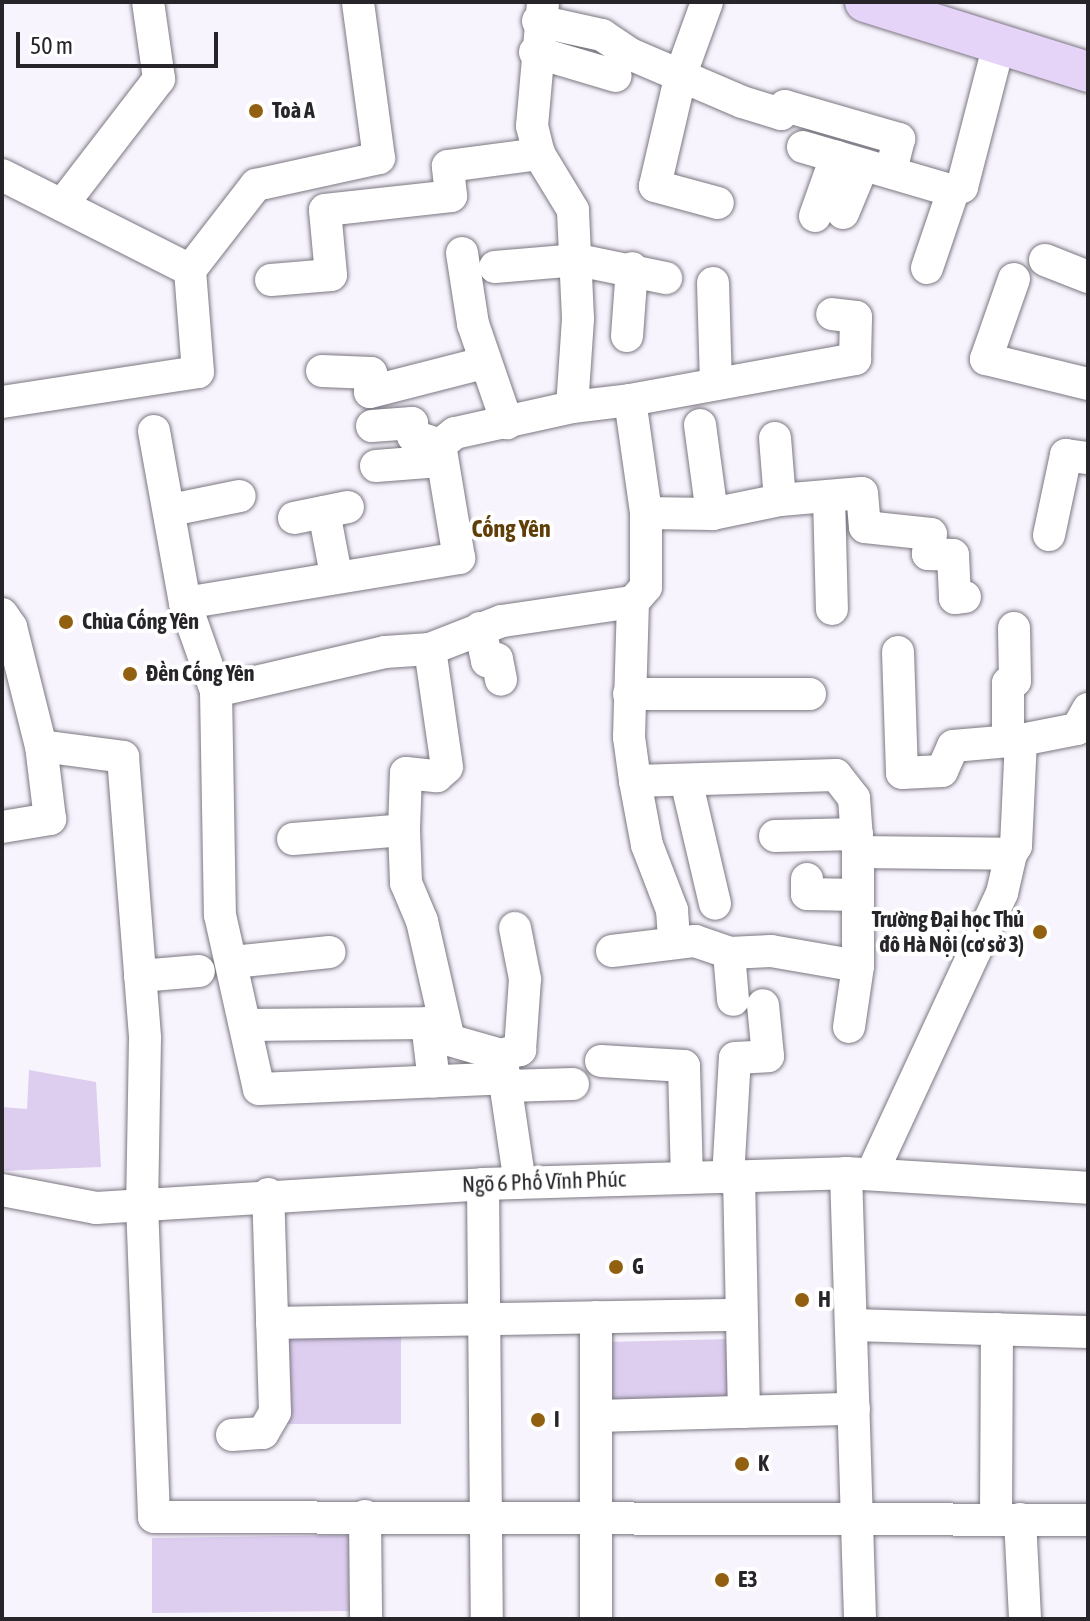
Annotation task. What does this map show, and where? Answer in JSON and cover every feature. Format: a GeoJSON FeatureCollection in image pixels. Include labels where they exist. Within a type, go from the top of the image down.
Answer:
{"type":"FeatureCollection","features":[{"type":"Feature","properties":{"kind":"main road"},"geometry":{"type":"LineString","coordinates":[[865,2],[925,11],[999,44],[1088,72]]}},
{"type":"Feature","properties":{"kind":"street"},"geometry":{"type":"LineString","coordinates":[[62,205],[159,79],[148,2]]}},
{"type":"Feature","properties":{"kind":"street"},"geometry":{"type":"LineString","coordinates":[[2,402],[198,372],[190,270],[256,185],[379,158],[358,2]]}},
{"type":"Feature","properties":{"kind":"street"},"geometry":{"type":"LineString","coordinates":[[707,2],[681,74],[655,186],[718,203]]}},
{"type":"Feature","properties":{"kind":"street"},"geometry":{"type":"LineString","coordinates":[[539,25],[602,35],[630,54],[781,114],[785,106],[899,139],[863,164],[829,215]]}},
{"type":"Feature","properties":{"kind":"street"},"geometry":{"type":"LineString","coordinates":[[539,25],[616,76]]}},
{"type":"Feature","properties":{"kind":"street"},"geometry":{"type":"LineString","coordinates":[[539,25],[532,126],[539,154],[573,210],[578,260],[572,407]]}},
{"type":"Feature","properties":{"kind":"street"},"geometry":{"type":"LineString","coordinates":[[803,147],[953,191],[962,187],[999,44]]}},
{"type":"Feature","properties":{"kind":"street"},"geometry":{"type":"LineString","coordinates":[[271,280],[331,275],[325,210],[451,196],[448,166],[539,154]]}},
{"type":"Feature","properties":{"kind":"street"},"geometry":{"type":"LineString","coordinates":[[2,175],[190,270]]}},
{"type":"Feature","properties":{"kind":"street"},"geometry":{"type":"LineString","coordinates":[[927,268],[953,191]]}},
{"type":"Feature","properties":{"kind":"street"},"geometry":{"type":"LineString","coordinates":[[462,253],[484,363],[507,423]]}},
{"type":"Feature","properties":{"kind":"street"},"geometry":{"type":"LineString","coordinates":[[495,267],[578,260],[632,268],[666,278]]}},
{"type":"Feature","properties":{"kind":"street"},"geometry":{"type":"LineString","coordinates":[[1045,260],[1088,277]]}},
{"type":"Feature","properties":{"kind":"street"},"geometry":{"type":"LineString","coordinates":[[627,336],[632,268]]}},
{"type":"Feature","properties":{"kind":"street"},"geometry":{"type":"LineString","coordinates":[[1014,279],[986,359],[1088,384]]}},
{"type":"Feature","properties":{"kind":"street"},"geometry":{"type":"LineString","coordinates":[[713,283],[716,383]]}},
{"type":"Feature","properties":{"kind":"street"},"geometry":{"type":"LineString","coordinates":[[376,466],[440,453],[455,433],[572,407],[811,371],[855,359],[856,317],[832,314]]}},
{"type":"Feature","properties":{"kind":"street"},"geometry":{"type":"LineString","coordinates":[[322,371],[371,373],[370,392],[484,363]]}},
{"type":"Feature","properties":{"kind":"street"},"geometry":{"type":"LineString","coordinates":[[630,400],[646,513],[646,587],[633,602],[629,694],[635,781],[647,845],[672,910],[674,941]]}},
{"type":"Feature","properties":{"kind":"street"},"geometry":{"type":"LineString","coordinates":[[185,603],[336,575],[459,558],[440,453],[413,436],[412,423],[372,426]]}},
{"type":"Feature","properties":{"kind":"street"},"geometry":{"type":"LineString","coordinates":[[700,425],[712,514]]}},
{"type":"Feature","properties":{"kind":"street"},"geometry":{"type":"LineString","coordinates":[[154,431],[171,510],[185,603],[216,691],[220,915],[248,1025],[252,1073],[259,1089],[434,1082],[505,1073],[573,1084]]}},
{"type":"Feature","properties":{"kind":"street"},"geometry":{"type":"LineString","coordinates":[[775,438],[780,500]]}},
{"type":"Feature","properties":{"kind":"street"},"geometry":{"type":"LineString","coordinates":[[1049,535],[1066,455],[1088,458]]}},
{"type":"Feature","properties":{"kind":"street"},"geometry":{"type":"LineString","coordinates":[[646,513],[712,514],[780,500],[862,493],[865,527],[931,534],[928,554],[953,555],[955,598],[965,597]]}},
{"type":"Feature","properties":{"kind":"street"},"geometry":{"type":"LineString","coordinates":[[171,510],[240,496]]}},
{"type":"Feature","properties":{"kind":"street"},"geometry":{"type":"LineString","coordinates":[[829,497],[832,609]]}},
{"type":"Feature","properties":{"kind":"street"},"geometry":{"type":"LineString","coordinates":[[322,512],[336,575]]}},
{"type":"Feature","properties":{"kind":"street"},"geometry":{"type":"LineString","coordinates":[[216,691],[385,652],[430,649],[480,628],[633,602]]}},
{"type":"Feature","properties":{"kind":"street"},"geometry":{"type":"LineString","coordinates":[[2,614],[11,627],[41,746],[50,819],[2,827]]}},
{"type":"Feature","properties":{"kind":"street"},"geometry":{"type":"LineString","coordinates":[[480,628],[487,661],[497,659],[501,680]]}},
{"type":"Feature","properties":{"kind":"street"},"geometry":{"type":"LineString","coordinates":[[860,1619],[852,1325],[859,1173],[1002,893],[1011,854],[1016,846],[1014,741],[1008,683],[1015,681],[1014,628]]}},
{"type":"Feature","properties":{"kind":"street"},"geometry":{"type":"LineString","coordinates":[[430,649],[447,767],[437,776],[406,773],[406,883],[422,921],[449,1040],[505,1073]]}},
{"type":"Feature","properties":{"kind":"street"},"geometry":{"type":"LineString","coordinates":[[898,652],[902,773],[942,771],[953,746],[1014,741],[1077,729],[1088,709]]}},
{"type":"Feature","properties":{"kind":"street"},"geometry":{"type":"LineString","coordinates":[[629,694],[810,694]]}},
{"type":"Feature","properties":{"kind":"street"},"geometry":{"type":"LineString","coordinates":[[41,746],[123,757],[145,1038],[142,1204],[154,1517],[857,1516],[1088,1520]]}},
{"type":"Feature","properties":{"kind":"street"},"geometry":{"type":"LineString","coordinates":[[635,781],[836,775],[854,798],[858,843],[858,966],[849,1027]]}},
{"type":"Feature","properties":{"kind":"street"},"geometry":{"type":"LineString","coordinates":[[686,780],[715,904]]}},
{"type":"Feature","properties":{"kind":"street"},"geometry":{"type":"LineString","coordinates":[[293,839],[404,830]]}},
{"type":"Feature","properties":{"kind":"street"},"geometry":{"type":"LineString","coordinates":[[775,836],[1011,854]]}},
{"type":"Feature","properties":{"kind":"street"},"geometry":{"type":"LineString","coordinates":[[807,879],[807,894],[858,895]]}},
{"type":"Feature","properties":{"kind":"street"},"geometry":{"type":"LineString","coordinates":[[515,928],[525,979],[520,1050],[505,1073],[520,1183]]}},
{"type":"Feature","properties":{"kind":"street"},"geometry":{"type":"LineString","coordinates":[[612,951],[674,941],[729,953],[771,951],[858,966]]}},
{"type":"Feature","properties":{"kind":"street"},"geometry":{"type":"LineString","coordinates":[[233,962],[329,952]]}},
{"type":"Feature","properties":{"kind":"street"},"geometry":{"type":"LineString","coordinates":[[729,953],[768,1056],[735,1058],[734,1177],[744,1412]]}},
{"type":"Feature","properties":{"kind":"street"},"geometry":{"type":"LineString","coordinates":[[140,976],[199,971]]}},
{"type":"Feature","properties":{"kind":"street"},"geometry":{"type":"LineString","coordinates":[[248,1025],[427,1023],[434,1082]]}},
{"type":"Feature","properties":{"kind":"street"},"geometry":{"type":"LineString","coordinates":[[601,1061],[684,1066],[687,1178]]}},
{"type":"Feature","properties":{"kind":"street","name":"Ngõ 6 Phố Vĩnh Phúc"},"geometry":{"type":"LineString","coordinates":[[2,1190],[96,1208],[268,1194],[483,1184],[859,1173],[1088,1188]]}},
{"type":"Feature","properties":{"kind":"street"},"geometry":{"type":"LineString","coordinates":[[483,1184],[487,1619]]}},
{"type":"Feature","properties":{"kind":"street"},"geometry":{"type":"LineString","coordinates":[[232,1435],[263,1433],[272,1426],[268,1194]]}},
{"type":"Feature","properties":{"kind":"street"},"geometry":{"type":"LineString","coordinates":[[272,1323],[741,1315]]}},
{"type":"Feature","properties":{"kind":"street"},"geometry":{"type":"LineString","coordinates":[[596,1317],[596,1619]]}},
{"type":"Feature","properties":{"kind":"street"},"geometry":{"type":"LineString","coordinates":[[852,1325],[1088,1332]]}},
{"type":"Feature","properties":{"kind":"street"},"geometry":{"type":"LineString","coordinates":[[997,1329],[1008,1518],[1025,1619]]}},
{"type":"Feature","properties":{"kind":"street"},"geometry":{"type":"LineString","coordinates":[[596,1416],[854,1409]]}},
{"type":"Feature","properties":{"kind":"street"},"geometry":{"type":"LineString","coordinates":[[365,1516],[366,1619]]}},
{"type":"Feature","properties":{"kind":"shaded area"},"geometry":{"type":"Polygon","coordinates":[[[29,1070],[96,1082],[101,1167],[2,1171],[2,1107],[27,1109],[29,1070]]]}},
{"type":"Feature","properties":{"kind":"shaded area"},"geometry":{"type":"Polygon","coordinates":[[[281,1336],[401,1336],[401,1424],[280,1424],[281,1336]]]}},
{"type":"Feature","properties":{"kind":"shaded area"},"geometry":{"type":"Polygon","coordinates":[[[730,1339],[731,1402],[607,1405],[606,1342],[730,1339]]]}},
{"type":"Feature","properties":{"kind":"shaded area"},"geometry":{"type":"Polygon","coordinates":[[[351,1535],[352,1611],[152,1613],[152,1538],[351,1535]]]}},
{"type":"Feature","properties":{"kind":"place","name":"Toà A"},"geometry":{"type":"Point","coordinates":[256,111]}},
{"type":"Feature","properties":{"kind":"place","name":"Chùa Cống Yên"},"geometry":{"type":"Point","coordinates":[66,622]}},
{"type":"Feature","properties":{"kind":"place","name":"Đền Cống Yên"},"geometry":{"type":"Point","coordinates":[130,674]}},
{"type":"Feature","properties":{"kind":"place","name":"Trường Đại học Thủ đô Hà Nội (cơ sở 3)"},"geometry":{"type":"Point","coordinates":[1040,932]}},
{"type":"Feature","properties":{"kind":"place","name":"G"},"geometry":{"type":"Point","coordinates":[616,1267]}},
{"type":"Feature","properties":{"kind":"place","name":"H"},"geometry":{"type":"Point","coordinates":[802,1300]}},
{"type":"Feature","properties":{"kind":"place","name":"I"},"geometry":{"type":"Point","coordinates":[538,1420]}},
{"type":"Feature","properties":{"kind":"place","name":"K"},"geometry":{"type":"Point","coordinates":[742,1464]}},
{"type":"Feature","properties":{"kind":"place","name":"E3"},"geometry":{"type":"Point","coordinates":[722,1580]}},
{"type":"Feature","properties":{"kind":"district","name":"Cống Yên"},"geometry":{"type":"Point","coordinates":[511,529]}}]}
